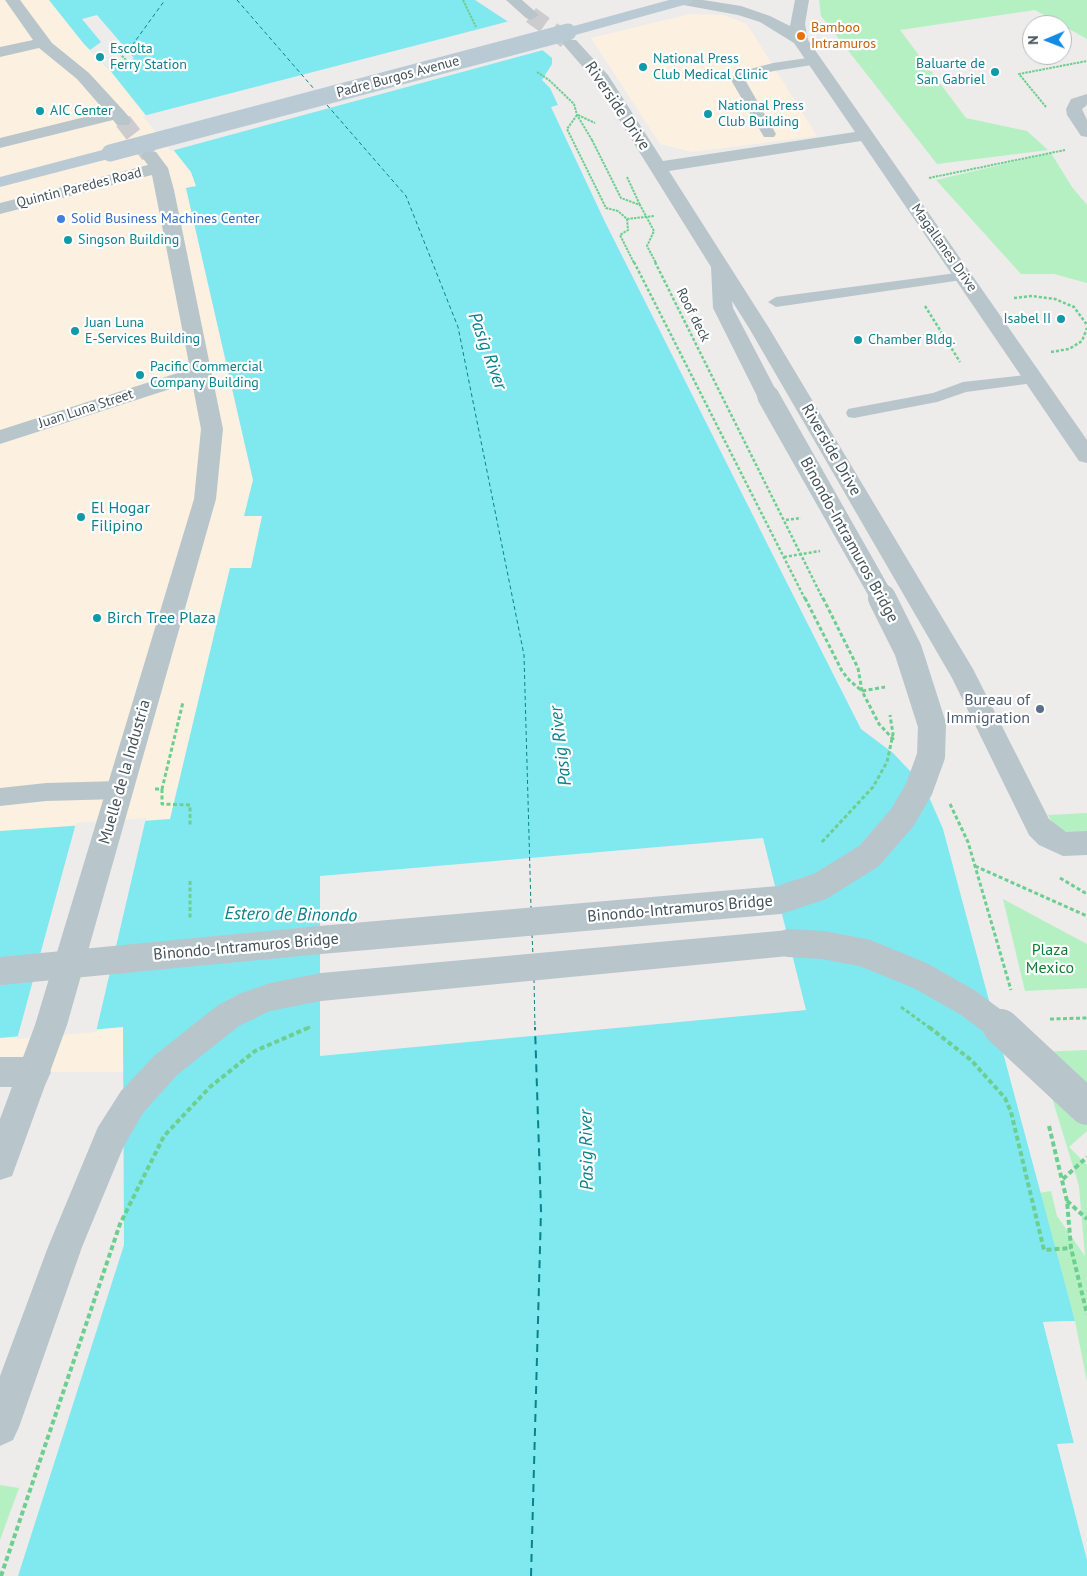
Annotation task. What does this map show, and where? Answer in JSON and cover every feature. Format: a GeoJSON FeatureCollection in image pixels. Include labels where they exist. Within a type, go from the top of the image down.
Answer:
{"type":"FeatureCollection","features":[{"type":"Feature","properties":{"kind":"main road","name":"Padre Burgos Avenue"},"geometry":{"type":"LineString","coordinates":[[105,147],[569,38],[685,0]]}},
{"type":"Feature","properties":{"kind":"main road","name":"Padre Burgos Avenue"},"geometry":{"type":"LineString","coordinates":[[105,147],[609,5]]}},
{"type":"Feature","properties":{"kind":"main road"},"geometry":{"type":"LineString","coordinates":[[0,165],[105,147]]}},
{"type":"Feature","properties":{"kind":"main road","name":"Quintin Paredes Road"},"geometry":{"type":"LineString","coordinates":[[0,182],[105,147]]}},
{"type":"Feature","properties":{"kind":"street"},"geometry":{"type":"LineString","coordinates":[[0,143],[120,118],[83,76],[50,50],[12,0]]}},
{"type":"Feature","properties":{"kind":"street"},"geometry":{"type":"LineString","coordinates":[[513,0],[532,15]]}},
{"type":"Feature","properties":{"kind":"street","name":"Magallanes Drive"},"geometry":{"type":"LineString","coordinates":[[685,0],[741,11],[765,18],[784,28],[800,40],[1087,456]]}},
{"type":"Feature","properties":{"kind":"street"},"geometry":{"type":"LineString","coordinates":[[800,40],[797,24],[802,0]]}},
{"type":"Feature","properties":{"kind":"street","name":"Riverside Drive"},"geometry":{"type":"LineString","coordinates":[[569,38],[602,78],[759,328],[964,676],[1039,827],[1049,837],[1064,844],[1087,843]]}},
{"type":"Feature","properties":{"kind":"street"},"geometry":{"type":"LineString","coordinates":[[0,52],[43,42]]}},
{"type":"Feature","properties":{"kind":"street"},"geometry":{"type":"LineString","coordinates":[[1087,99],[1077,103],[1074,109],[1075,115],[1087,132]]}},
{"type":"Feature","properties":{"kind":"street"},"geometry":{"type":"LineString","coordinates":[[658,167],[866,135]]}},
{"type":"Feature","properties":{"kind":"street","name":"Quintin Paredes Road"},"geometry":{"type":"LineString","coordinates":[[0,209],[154,162]]}},
{"type":"Feature","properties":{"kind":"street","name":"Muelle de la Industria"},"geometry":{"type":"LineString","coordinates":[[0,1164],[51,1025],[205,499],[212,429],[165,190],[154,162]]}},
{"type":"Feature","properties":{"kind":"street","name":"Binondo-Intramuros Bridge"},"geometry":{"type":"LineString","coordinates":[[0,971],[320,940],[779,900],[821,886],[869,856],[902,818],[919,789],[931,756],[932,724],[908,650],[893,618],[768,396],[723,308],[719,265]]}},
{"type":"Feature","properties":{"kind":"street","name":"Juan Luna Street"},"geometry":{"type":"LineString","coordinates":[[0,437],[201,372]]}},
{"type":"Feature","properties":{"kind":"street"},"geometry":{"type":"LineString","coordinates":[[0,1427],[80,1208],[110,1138],[132,1102],[166,1065],[200,1036],[228,1016],[270,996],[321,987],[760,945],[789,943],[823,945],[865,953],[921,976],[967,1002],[1016,1041],[1087,1108]]}},
{"type":"Feature","properties":{"kind":"street"},"geometry":{"type":"LineString","coordinates":[[0,1072],[35,1072]]}},
{"type":"Feature","properties":{"kind":"lane"},"geometry":{"type":"LineString","coordinates":[[769,134],[738,83],[739,76],[774,67],[814,61]]}},
{"type":"Feature","properties":{"kind":"lane"},"geometry":{"type":"LineString","coordinates":[[776,302],[964,276]]}},
{"type":"Feature","properties":{"kind":"lane"},"geometry":{"type":"LineString","coordinates":[[854,413],[930,398],[963,387],[1034,379]]}},
{"type":"Feature","properties":{"kind":"lane"},"geometry":{"type":"LineString","coordinates":[[0,797],[46,792],[120,790]]}},
{"type":"Feature","properties":{"kind":"path"},"geometry":{"type":"LineString","coordinates":[[463,0],[477,29]]}},
{"type":"Feature","properties":{"kind":"path"},"geometry":{"type":"LineString","coordinates":[[1043,104],[1019,74],[1087,61]]}},
{"type":"Feature","properties":{"kind":"path"},"geometry":{"type":"LineString","coordinates":[[549,80],[574,104],[577,115],[622,198],[640,205]]}},
{"type":"Feature","properties":{"kind":"path"},"geometry":{"type":"LineString","coordinates":[[577,115],[567,129],[606,208],[618,211],[627,219],[628,230],[620,235],[784,557],[823,551]]}},
{"type":"Feature","properties":{"kind":"path"},"geometry":{"type":"LineString","coordinates":[[900,185],[1071,148]]}},
{"type":"Feature","properties":{"kind":"path"},"geometry":{"type":"LineString","coordinates":[[636,195],[640,205]]}},
{"type":"Feature","properties":{"kind":"path","name":"Roof deck"},"geometry":{"type":"LineString","coordinates":[[640,205],[654,231],[647,246],[858,668],[862,691],[848,680],[842,671],[784,557]]}},
{"type":"Feature","properties":{"kind":"path"},"geometry":{"type":"LineString","coordinates":[[627,219],[652,216]]}},
{"type":"Feature","properties":{"kind":"path"},"geometry":{"type":"LineString","coordinates":[[981,302],[1032,296],[1055,299],[1074,307],[1087,327],[1082,341],[1069,350],[1018,356]]}},
{"type":"Feature","properties":{"kind":"path"},"geometry":{"type":"LineString","coordinates":[[923,303],[961,364]]}},
{"type":"Feature","properties":{"kind":"path"},"geometry":{"type":"LineString","coordinates":[[884,685],[886,692]]}},
{"type":"Feature","properties":{"kind":"path"},"geometry":{"type":"LineString","coordinates":[[818,845],[832,833],[873,787],[887,762],[893,734],[889,708]]}},
{"type":"Feature","properties":{"kind":"path"},"geometry":{"type":"LineString","coordinates":[[162,789],[162,804],[190,805],[190,826]]}},
{"type":"Feature","properties":{"kind":"path"},"geometry":{"type":"LineString","coordinates":[[975,866],[1087,916]]}},
{"type":"Feature","properties":{"kind":"path"},"geometry":{"type":"LineString","coordinates":[[1056,876],[1087,894]]}},
{"type":"Feature","properties":{"kind":"path"},"geometry":{"type":"LineString","coordinates":[[190,881],[190,922]]}},
{"type":"Feature","properties":{"kind":"path"},"geometry":{"type":"LineString","coordinates":[[892,1002],[936,1032],[971,1060],[1005,1098],[1011,1112],[1044,1250],[1071,1248]]}},
{"type":"Feature","properties":{"kind":"path"},"geometry":{"type":"LineString","coordinates":[[2,1576],[120,1224],[164,1136],[210,1087],[255,1051],[312,1026]]}},
{"type":"Feature","properties":{"kind":"path"},"geometry":{"type":"LineString","coordinates":[[1087,1157],[1063,1179],[1071,1248],[1087,1314]]}},
{"type":"Feature","properties":{"kind":"path"},"geometry":{"type":"LineString","coordinates":[[1067,1201],[1087,1219]]}},
{"type":"Feature","properties":{"kind":"shaded area"},"geometry":{"type":"Polygon","coordinates":[[[0,0],[49,0],[84,44],[109,69],[191,172],[196,187],[186,189],[253,480],[244,516],[262,516],[251,568],[231,568],[123,1027],[123,1072],[0,1072],[0,0]]]}},
{"type":"Feature","properties":{"kind":"shaded area"},"geometry":{"type":"Polygon","coordinates":[[[690,14],[724,15],[747,24],[817,136],[692,152],[660,144],[591,38],[690,14]]]}},
{"type":"Feature","properties":{"kind":"green space"},"geometry":{"type":"Polygon","coordinates":[[[819,0],[1087,0],[1087,39],[1072,31],[1072,15],[1044,15],[1035,10],[900,30],[966,118],[1027,131],[1048,150],[937,164],[821,16],[819,0]]]}},
{"type":"Feature","properties":{"kind":"green space"},"geometry":{"type":"Polygon","coordinates":[[[1051,153],[1072,187],[1087,205],[1087,283],[1054,274],[1021,274],[936,180],[1051,153]]]}},
{"type":"Feature","properties":{"kind":"green space"},"geometry":{"type":"Polygon","coordinates":[[[1087,813],[1087,833],[1066,833],[1052,822],[1048,815],[1087,813]]]}},
{"type":"Feature","properties":{"kind":"green space","name":"Plaza Mexico"},"geometry":{"type":"Polygon","coordinates":[[[1003,899],[1087,944],[1087,988],[1025,991],[1003,899]]]}},
{"type":"Feature","properties":{"kind":"green space"},"geometry":{"type":"Polygon","coordinates":[[[1087,1050],[1087,1131],[1069,1147],[1087,1165],[1087,1382],[1075,1321],[1039,1193],[1051,1191],[1057,1216],[1085,1256],[1079,1186],[1038,1052],[1087,1050]]]}},
{"type":"Feature","properties":{"kind":"green space"},"geometry":{"type":"Polygon","coordinates":[[[0,1485],[19,1488],[0,1540],[0,1485]]]}},
{"type":"Feature","properties":{"kind":"water"},"geometry":{"type":"Polygon","coordinates":[[[49,0],[475,0],[507,21],[552,58],[552,64],[542,80],[550,88],[558,105],[551,107],[605,222],[861,729],[893,753],[912,773],[929,797],[943,829],[1075,1321],[1043,1322],[1074,1443],[1057,1444],[1087,1560],[1087,1576],[18,1576],[124,1245],[123,1027],[0,1038],[0,831],[170,819],[230,568],[251,568],[262,516],[244,516],[253,480],[186,188],[196,186],[191,172],[109,69],[84,44],[49,0]]]}},
{"type":"Feature","properties":{"kind":"pier"},"geometry":{"type":"Polygon","coordinates":[[[97,15],[134,58],[132,59],[140,68],[126,71],[121,66],[109,69],[90,50],[101,42],[82,19],[97,15]]]}},
{"type":"Feature","properties":{"kind":"pier"},"geometry":{"type":"Polygon","coordinates":[[[510,21],[547,49],[171,151],[143,116],[510,21]]]}},
{"type":"Feature","properties":{"kind":"pier"},"geometry":{"type":"Polygon","coordinates":[[[146,818],[96,1032],[17,1039],[76,823],[146,818]]]}},
{"type":"Feature","properties":{"kind":"pier"},"geometry":{"type":"Polygon","coordinates":[[[763,838],[806,1010],[320,1056],[320,876],[763,838]]]}},
{"type":"Feature","properties":{"kind":"pier"},"geometry":{"type":"Polygon","coordinates":[[[1075,1321],[1075,1324],[1046,1324],[1076,1443],[1074,1443],[1043,1322],[1075,1321]]]}},
{"type":"Feature","properties":{"kind":"ferry route"},"geometry":{"type":"LineString","coordinates":[[128,51],[165,0]]}},
{"type":"Feature","properties":{"kind":"ferry route"},"geometry":{"type":"LineString","coordinates":[[237,0],[315,90]]}},
{"type":"Feature","properties":{"kind":"ferry route"},"geometry":{"type":"LineString","coordinates":[[327,105],[406,196],[458,327],[524,655],[531,908]]}},
{"type":"Feature","properties":{"kind":"ferry route"},"geometry":{"type":"LineString","coordinates":[[532,934],[533,955]]}},
{"type":"Feature","properties":{"kind":"ferry route"},"geometry":{"type":"LineString","coordinates":[[534,979],[535,1028]]}},
{"type":"Feature","properties":{"kind":"ferry route"},"geometry":{"type":"LineString","coordinates":[[531,1576],[541,1211],[535,1027]]}},
{"type":"Feature","properties":{"kind":"tunnel"},"geometry":{"type":"LineString","coordinates":[[531,15],[570,43]]}},
{"type":"Feature","properties":{"kind":"tunnel"},"geometry":{"type":"LineString","coordinates":[[123,121],[150,156]]}},
{"type":"Feature","properties":{"kind":"place","name":"Bamboo Intramuros"},"geometry":{"type":"Point","coordinates":[801,36]}},
{"type":"Feature","properties":{"kind":"place","name":"Escolta Ferry Station"},"geometry":{"type":"Point","coordinates":[100,57]}},
{"type":"Feature","properties":{"kind":"place","name":"National Press Club Medical Clinic"},"geometry":{"type":"Point","coordinates":[643,67]}},
{"type":"Feature","properties":{"kind":"place","name":"Baluarte de San Gabriel"},"geometry":{"type":"Point","coordinates":[995,72]}},
{"type":"Feature","properties":{"kind":"place","name":"AIC Center"},"geometry":{"type":"Point","coordinates":[40,111]}},
{"type":"Feature","properties":{"kind":"place","name":"National Press Club Building"},"geometry":{"type":"Point","coordinates":[708,114]}},
{"type":"Feature","properties":{"kind":"place","name":"Solid Business Machines Center"},"geometry":{"type":"Point","coordinates":[61,219]}},
{"type":"Feature","properties":{"kind":"place","name":"Singson Building"},"geometry":{"type":"Point","coordinates":[68,240]}},
{"type":"Feature","properties":{"kind":"place","name":"Isabel II"},"geometry":{"type":"Point","coordinates":[1061,319]}},
{"type":"Feature","properties":{"kind":"place","name":"Juan Luna E-Services Building"},"geometry":{"type":"Point","coordinates":[75,331]}},
{"type":"Feature","properties":{"kind":"place","name":"Chamber Bldg."},"geometry":{"type":"Point","coordinates":[858,340]}},
{"type":"Feature","properties":{"kind":"place","name":"Pacific Commercial Company Building"},"geometry":{"type":"Point","coordinates":[140,375]}},
{"type":"Feature","properties":{"kind":"place","name":"El Hogar Filipino"},"geometry":{"type":"Point","coordinates":[81,517]}},
{"type":"Feature","properties":{"kind":"place","name":"Birch Tree Plaza"},"geometry":{"type":"Point","coordinates":[97,618]}},
{"type":"Feature","properties":{"kind":"place","name":"Bureau of Immigration"},"geometry":{"type":"Point","coordinates":[1040,709]}},
{"type":"Feature","properties":{"kind":"water label","name":"Pasig River"},"geometry":{"type":"Point","coordinates":[487,351]}},
{"type":"Feature","properties":{"kind":"water label","name":"Pasig River"},"geometry":{"type":"Point","coordinates":[561,746]}},
{"type":"Feature","properties":{"kind":"water label","name":"Estero de Binondo"},"geometry":{"type":"Point","coordinates":[291,915]}},
{"type":"Feature","properties":{"kind":"water label","name":"Pasig River"},"geometry":{"type":"Point","coordinates":[587,1150]}}]}
